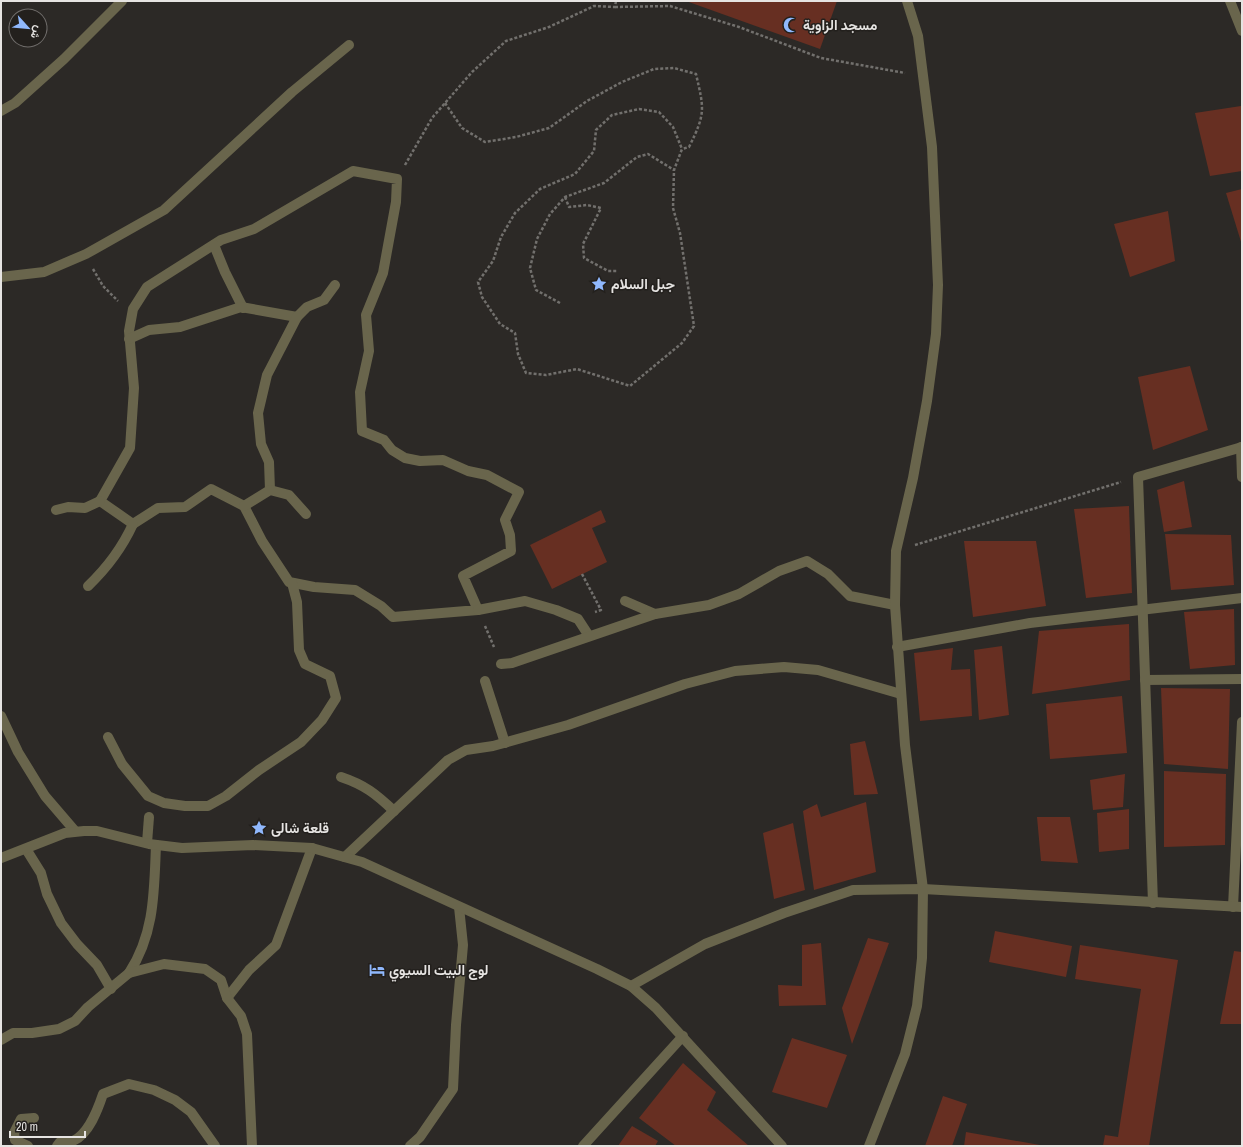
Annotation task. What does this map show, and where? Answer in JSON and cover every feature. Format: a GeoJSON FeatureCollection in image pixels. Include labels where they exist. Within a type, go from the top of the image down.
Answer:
{"type":"FeatureCollection","features":[{"type":"Feature","properties":{"kind":"street"},"geometry":{"type":"LineString","coordinates":[[1,111],[15,103],[53,69],[122,1]]}},
{"type":"Feature","properties":{"kind":"street"},"geometry":{"type":"LineString","coordinates":[[869,1146],[905,1054],[917,1006],[922,958],[923,889],[905,745],[894,605],[896,551],[913,478],[927,400],[936,334],[938,285],[932,147],[918,36],[907,1]]}},
{"type":"Feature","properties":{"kind":"street"},"geometry":{"type":"LineString","coordinates":[[1230,1],[1242,31]]}},
{"type":"Feature","properties":{"kind":"street"},"geometry":{"type":"LineString","coordinates":[[1,277],[44,272],[86,254],[164,210],[292,92],[349,45]]}},
{"type":"Feature","properties":{"kind":"street"},"geometry":{"type":"LineString","coordinates":[[56,510],[68,507],[85,508],[100,501],[130,448],[134,388],[130,335],[133,309],[147,287],[221,240],[254,229],[353,171],[397,179],[396,202],[383,273],[366,315],[369,351],[360,392],[362,431],[384,440],[392,450],[405,458],[420,461],[443,460],[468,471],[487,475],[519,492],[506,520],[510,535],[511,551],[463,576],[478,610]]}},
{"type":"Feature","properties":{"kind":"street"},"geometry":{"type":"LineString","coordinates":[[214,245],[225,272],[243,308]]}},
{"type":"Feature","properties":{"kind":"street"},"geometry":{"type":"LineString","coordinates":[[270,490],[269,462],[261,444],[258,413],[267,375],[297,317],[307,307],[324,300],[335,285]]}},
{"type":"Feature","properties":{"kind":"street"},"geometry":{"type":"LineString","coordinates":[[130,335],[149,330],[180,327],[243,308],[297,317]]}},
{"type":"Feature","properties":{"kind":"street"},"geometry":{"type":"LineString","coordinates":[[1153,904],[1138,477],[1241,447],[1242,477]]}},
{"type":"Feature","properties":{"kind":"street"},"geometry":{"type":"LineString","coordinates":[[88,586],[116,556],[133,524],[158,508],[184,507],[211,489],[244,506],[262,541],[292,583],[297,602],[299,650],[305,664],[330,676],[336,698],[322,720],[301,742],[259,770],[226,796],[208,806],[185,806],[164,803],[148,796],[122,764],[108,737]]}},
{"type":"Feature","properties":{"kind":"street"},"geometry":{"type":"LineString","coordinates":[[244,506],[270,490],[289,495],[306,514]]}},
{"type":"Feature","properties":{"kind":"street"},"geometry":{"type":"LineString","coordinates":[[100,501],[133,524]]}},
{"type":"Feature","properties":{"kind":"street"},"geometry":{"type":"LineString","coordinates":[[502,664],[512,663],[655,614],[709,605],[739,594],[779,572],[807,561],[828,574],[850,596],[894,605]]}},
{"type":"Feature","properties":{"kind":"street"},"geometry":{"type":"LineString","coordinates":[[292,583],[314,587],[355,590],[382,606],[394,617],[478,610],[525,601],[556,610],[578,619],[589,636]]}},
{"type":"Feature","properties":{"kind":"street"},"geometry":{"type":"LineString","coordinates":[[897,647],[1030,623],[1142,608],[1242,598]]}},
{"type":"Feature","properties":{"kind":"street"},"geometry":{"type":"LineString","coordinates":[[625,601],[655,614]]}},
{"type":"Feature","properties":{"kind":"street"},"geometry":{"type":"LineString","coordinates":[[345,857],[448,760],[466,750],[505,743],[568,725],[685,684],[735,671],[784,667],[818,670],[901,694]]}},
{"type":"Feature","properties":{"kind":"street"},"geometry":{"type":"LineString","coordinates":[[1145,680],[1242,679]]}},
{"type":"Feature","properties":{"kind":"street"},"geometry":{"type":"LineString","coordinates":[[485,681],[505,743]]}},
{"type":"Feature","properties":{"kind":"street"},"geometry":{"type":"LineString","coordinates":[[1,716],[18,752],[45,796],[75,831]]}},
{"type":"Feature","properties":{"kind":"street"},"geometry":{"type":"LineString","coordinates":[[631,986],[705,944],[798,908],[853,890],[923,889],[1153,904],[1237,907],[1242,722]]}},
{"type":"Feature","properties":{"kind":"street"},"geometry":{"type":"LineString","coordinates":[[341,777],[362,784],[377,794],[394,812]]}},
{"type":"Feature","properties":{"kind":"street"},"geometry":{"type":"LineString","coordinates":[[1,1040],[13,1033],[32,1033],[59,1029],[75,1021],[88,1007],[129,973],[140,956],[150,925],[154,886],[149,817]]}},
{"type":"Feature","properties":{"kind":"street"},"geometry":{"type":"LineString","coordinates":[[1,858],[75,831],[97,831],[152,844],[191,848],[253,845],[312,848],[345,857],[387,874],[597,969],[631,986],[656,1008],[683,1036],[782,1146]]}},
{"type":"Feature","properties":{"kind":"street"},"geometry":{"type":"LineString","coordinates":[[226,998],[249,970],[276,944],[312,848]]}},
{"type":"Feature","properties":{"kind":"street"},"geometry":{"type":"LineString","coordinates":[[26,849],[41,873],[47,894],[61,923],[96,965],[110,988]]}},
{"type":"Feature","properties":{"kind":"street"},"geometry":{"type":"LineString","coordinates":[[410,1146],[420,1137],[453,1089],[456,1025],[463,945],[459,907]]}},
{"type":"Feature","properties":{"kind":"street"},"geometry":{"type":"LineString","coordinates":[[129,973],[164,964],[205,969],[221,980],[226,998],[241,1016],[247,1034],[252,1146]]}},
{"type":"Feature","properties":{"kind":"street"},"geometry":{"type":"LineString","coordinates":[[583,1146],[683,1036]]}},
{"type":"Feature","properties":{"kind":"street"},"geometry":{"type":"LineString","coordinates":[[58,1146],[60,1142],[72,1141],[83,1133],[98,1109],[103,1094],[129,1084],[154,1090],[175,1100],[191,1112],[214,1146]]}},
{"type":"Feature","properties":{"kind":"street"},"geometry":{"type":"LineString","coordinates":[[28,1146],[15,1140],[14,1132],[21,1120],[34,1118]]}},
{"type":"Feature","properties":{"kind":"path"},"geometry":{"type":"LineString","coordinates":[[615,7],[616,1]]}},
{"type":"Feature","properties":{"kind":"path"},"geometry":{"type":"LineString","coordinates":[[397,179],[432,118],[472,72],[506,40],[549,27],[594,6],[670,6],[739,27],[821,58],[923,76]]}},
{"type":"Feature","properties":{"kind":"path"},"geometry":{"type":"LineString","coordinates":[[445,103],[462,128],[485,142],[492,141],[516,137],[549,128],[587,102],[622,82],[654,69],[674,68],[696,74],[703,106],[701,124],[689,147],[682,149]]}},
{"type":"Feature","properties":{"kind":"path"},"geometry":{"type":"LineString","coordinates":[[639,109],[659,112],[673,127],[682,149],[674,170],[673,208],[680,233],[694,326],[682,343],[630,386],[577,369],[546,375],[526,373],[518,354],[515,333],[500,324],[482,297],[478,282],[493,261],[501,237],[515,213],[540,189],[575,174],[594,151],[596,130],[612,115],[639,109]]}},
{"type":"Feature","properties":{"kind":"path"},"geometry":{"type":"LineString","coordinates":[[560,303],[536,290],[530,268],[537,239],[550,214],[565,197],[604,183],[637,157],[648,154],[674,170]]}},
{"type":"Feature","properties":{"kind":"path"},"geometry":{"type":"LineString","coordinates":[[565,197],[569,207],[586,205],[601,208],[583,244],[584,258],[608,271],[617,271]]}},
{"type":"Feature","properties":{"kind":"path"},"geometry":{"type":"LineString","coordinates":[[86,254],[102,286],[121,304],[130,335]]}},
{"type":"Feature","properties":{"kind":"path"},"geometry":{"type":"LineString","coordinates":[[896,551],[1138,477]]}},
{"type":"Feature","properties":{"kind":"path"},"geometry":{"type":"LineString","coordinates":[[578,619],[601,610],[582,574]]}},
{"type":"Feature","properties":{"kind":"path"},"geometry":{"type":"LineString","coordinates":[[478,610],[502,664]]}},
{"type":"Feature","properties":{"kind":"building","name":"مسجد الزاوية"},"geometry":{"type":"Polygon","coordinates":[[[686,1],[837,1],[820,49],[686,1]]]}},
{"type":"Feature","properties":{"kind":"building"},"geometry":{"type":"Polygon","coordinates":[[[1241,106],[1242,171],[1210,176],[1195,113],[1241,106]]]}},
{"type":"Feature","properties":{"kind":"building"},"geometry":{"type":"Polygon","coordinates":[[[1242,189],[1242,245],[1226,193],[1242,189]]]}},
{"type":"Feature","properties":{"kind":"building"},"geometry":{"type":"Polygon","coordinates":[[[1168,211],[1175,261],[1130,277],[1114,224],[1168,211]]]}},
{"type":"Feature","properties":{"kind":"building"},"geometry":{"type":"Polygon","coordinates":[[[1190,366],[1208,430],[1153,450],[1138,377],[1190,366]]]}},
{"type":"Feature","properties":{"kind":"building"},"geometry":{"type":"Polygon","coordinates":[[[1184,481],[1192,527],[1164,532],[1157,490],[1184,481]]]}},
{"type":"Feature","properties":{"kind":"building"},"geometry":{"type":"Polygon","coordinates":[[[1129,506],[1132,593],[1086,598],[1074,509],[1129,506]]]}},
{"type":"Feature","properties":{"kind":"building"},"geometry":{"type":"Polygon","coordinates":[[[601,510],[606,522],[592,528],[607,562],[552,589],[530,545],[601,510]]]}},
{"type":"Feature","properties":{"kind":"building"},"geometry":{"type":"Polygon","coordinates":[[[1165,534],[1231,535],[1234,585],[1171,590],[1165,534]]]}},
{"type":"Feature","properties":{"kind":"building"},"geometry":{"type":"Polygon","coordinates":[[[964,541],[1036,541],[1046,606],[973,617],[964,541]]]}},
{"type":"Feature","properties":{"kind":"building"},"geometry":{"type":"Polygon","coordinates":[[[1234,609],[1235,665],[1190,669],[1184,612],[1234,609]]]}},
{"type":"Feature","properties":{"kind":"building"},"geometry":{"type":"Polygon","coordinates":[[[1129,624],[1130,680],[1032,694],[1039,631],[1129,624]]]}},
{"type":"Feature","properties":{"kind":"building"},"geometry":{"type":"Polygon","coordinates":[[[1002,646],[1009,715],[979,720],[974,650],[1002,646]]]}},
{"type":"Feature","properties":{"kind":"building"},"geometry":{"type":"Polygon","coordinates":[[[953,648],[951,670],[970,669],[972,716],[920,721],[914,653],[953,648]]]}},
{"type":"Feature","properties":{"kind":"building"},"geometry":{"type":"Polygon","coordinates":[[[1161,688],[1230,689],[1228,769],[1164,764],[1161,688]]]}},
{"type":"Feature","properties":{"kind":"building"},"geometry":{"type":"Polygon","coordinates":[[[1122,696],[1127,753],[1050,759],[1046,704],[1122,696]]]}},
{"type":"Feature","properties":{"kind":"building"},"geometry":{"type":"Polygon","coordinates":[[[865,741],[878,794],[854,795],[850,744],[865,741]]]}},
{"type":"Feature","properties":{"kind":"building"},"geometry":{"type":"Polygon","coordinates":[[[1164,771],[1226,774],[1225,845],[1164,847],[1164,771]]]}},
{"type":"Feature","properties":{"kind":"building"},"geometry":{"type":"Polygon","coordinates":[[[1125,774],[1123,807],[1093,810],[1090,780],[1125,774]]]}},
{"type":"Feature","properties":{"kind":"building"},"geometry":{"type":"Polygon","coordinates":[[[866,802],[876,872],[814,890],[803,811],[817,804],[821,817],[866,802]]]}},
{"type":"Feature","properties":{"kind":"building"},"geometry":{"type":"Polygon","coordinates":[[[1129,809],[1129,849],[1099,852],[1097,813],[1129,809]]]}},
{"type":"Feature","properties":{"kind":"building"},"geometry":{"type":"Polygon","coordinates":[[[1037,817],[1070,817],[1078,863],[1041,861],[1037,817]]]}},
{"type":"Feature","properties":{"kind":"building"},"geometry":{"type":"Polygon","coordinates":[[[793,823],[805,890],[774,899],[763,833],[793,823]]]}},
{"type":"Feature","properties":{"kind":"building"},"geometry":{"type":"Polygon","coordinates":[[[995,931],[1072,946],[1066,977],[989,962],[995,931]]]}},
{"type":"Feature","properties":{"kind":"building"},"geometry":{"type":"Polygon","coordinates":[[[868,938],[889,943],[852,1044],[842,1008],[868,938]]]}},
{"type":"Feature","properties":{"kind":"building"},"geometry":{"type":"Polygon","coordinates":[[[821,943],[826,1005],[779,1006],[778,985],[802,986],[802,945],[821,943]]]}},
{"type":"Feature","properties":{"kind":"building"},"geometry":{"type":"Polygon","coordinates":[[[1080,945],[1178,960],[1149,1146],[1103,1146],[1105,1135],[1118,1137],[1141,989],[1075,979],[1080,945]]]}},
{"type":"Feature","properties":{"kind":"building"},"geometry":{"type":"Polygon","coordinates":[[[1234,951],[1242,952],[1242,1024],[1220,1024],[1234,951]]]}},
{"type":"Feature","properties":{"kind":"building"},"geometry":{"type":"Polygon","coordinates":[[[792,1038],[847,1055],[827,1108],[772,1092],[792,1038]]]}},
{"type":"Feature","properties":{"kind":"building"},"geometry":{"type":"Polygon","coordinates":[[[683,1063],[716,1092],[707,1110],[749,1146],[676,1146],[639,1118],[683,1063]]]}},
{"type":"Feature","properties":{"kind":"building"},"geometry":{"type":"Polygon","coordinates":[[[943,1096],[967,1104],[952,1146],[925,1146],[943,1096]]]}},
{"type":"Feature","properties":{"kind":"building"},"geometry":{"type":"Polygon","coordinates":[[[632,1126],[658,1141],[655,1146],[618,1146],[632,1126]]]}},
{"type":"Feature","properties":{"kind":"building"},"geometry":{"type":"Polygon","coordinates":[[[966,1132],[1040,1145],[1040,1146],[964,1146],[966,1132]]]}},
{"type":"Feature","properties":{"kind":"place","name":"مسجد الزاوية"},"geometry":{"type":"Point","coordinates":[791,25]}},
{"type":"Feature","properties":{"kind":"place","name":"جبل السلام"},"geometry":{"type":"Point","coordinates":[599,284]}},
{"type":"Feature","properties":{"kind":"place","name":"قلعة شالى"},"geometry":{"type":"Point","coordinates":[259,828]}},
{"type":"Feature","properties":{"kind":"place","name":"لوج البيت السيوي"},"geometry":{"type":"Point","coordinates":[377,970]}}]}
